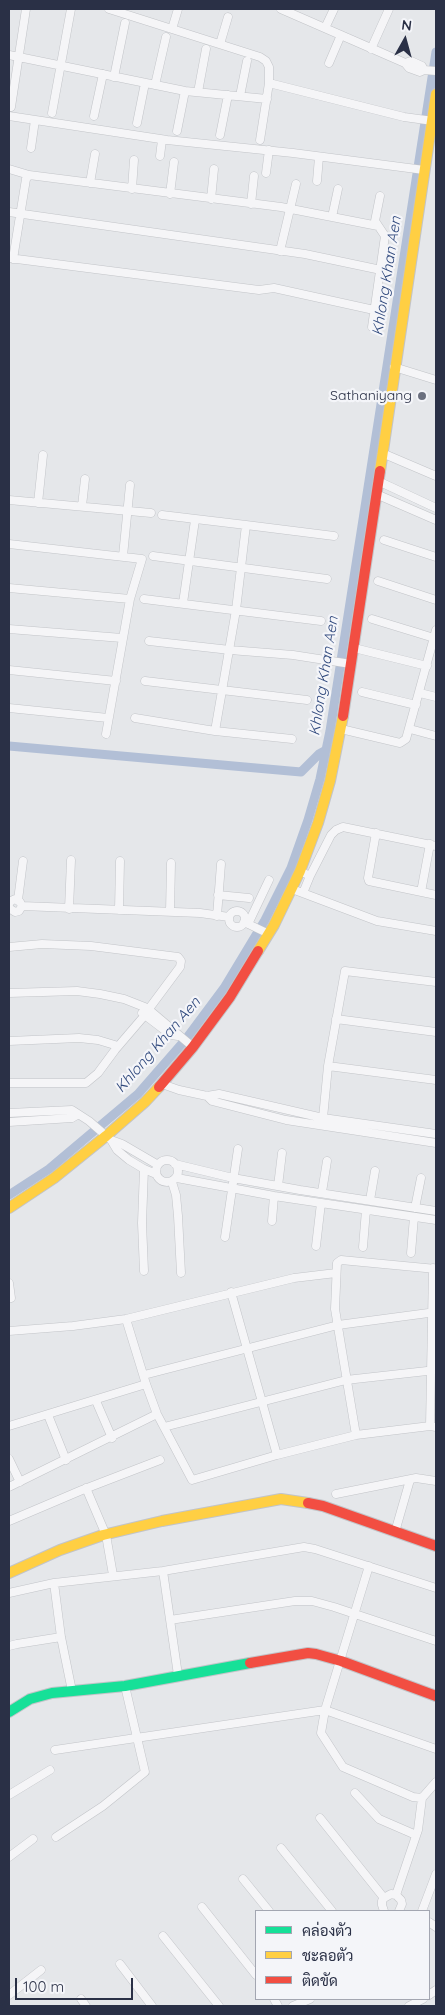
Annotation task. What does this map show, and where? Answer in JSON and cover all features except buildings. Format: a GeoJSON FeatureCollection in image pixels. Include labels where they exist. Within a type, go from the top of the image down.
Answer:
{"type":"FeatureCollection","features":[{"type":"Feature","properties":{"kind":"street"},"geometry":{"type":"LineString","coordinates":[[10,107],[26,9]]}},
{"type":"Feature","properties":{"kind":"street"},"geometry":{"type":"LineString","coordinates":[[52,113],[71,9]]}},
{"type":"Feature","properties":{"kind":"street"},"geometry":{"type":"LineString","coordinates":[[109,9],[125,11],[172,29],[260,57],[266,62],[269,67],[269,83],[260,140]]}},
{"type":"Feature","properties":{"kind":"street"},"geometry":{"type":"LineString","coordinates":[[172,29],[178,9]]}},
{"type":"Feature","properties":{"kind":"street"},"geometry":{"type":"LineString","coordinates":[[282,9],[405,63],[409,68],[418,71],[430,70]]}},
{"type":"Feature","properties":{"kind":"street"},"geometry":{"type":"LineString","coordinates":[[325,28],[334,9]]}},
{"type":"Feature","properties":{"kind":"street"},"geometry":{"type":"LineString","coordinates":[[371,48],[389,9]]}},
{"type":"Feature","properties":{"kind":"street"},"geometry":{"type":"LineString","coordinates":[[220,44],[228,18]]}},
{"type":"Feature","properties":{"kind":"street"},"geometry":{"type":"LineString","coordinates":[[114,76],[125,23]]}},
{"type":"Feature","properties":{"kind":"street"},"geometry":{"type":"LineString","coordinates":[[329,63],[341,35]]}},
{"type":"Feature","properties":{"kind":"street"},"geometry":{"type":"LineString","coordinates":[[155,85],[166,37]]}},
{"type":"Feature","properties":{"kind":"street"},"geometry":{"type":"LineString","coordinates":[[198,92],[206,49]]}},
{"type":"Feature","properties":{"kind":"street"},"geometry":{"type":"LineString","coordinates":[[9,55],[185,91],[267,99]]}},
{"type":"Feature","properties":{"kind":"street"},"geometry":{"type":"LineString","coordinates":[[240,96],[248,61]]}},
{"type":"Feature","properties":{"kind":"street"},"geometry":{"type":"LineString","coordinates":[[94,116],[103,74]]}},
{"type":"Feature","properties":{"kind":"street"},"geometry":{"type":"LineString","coordinates":[[137,122],[144,83]]}},
{"type":"Feature","properties":{"kind":"street"},"geometry":{"type":"LineString","coordinates":[[269,83],[414,118],[431,120]]}},
{"type":"Feature","properties":{"kind":"street"},"geometry":{"type":"LineString","coordinates":[[177,130],[185,91]]}},
{"type":"Feature","properties":{"kind":"street"},"geometry":{"type":"LineString","coordinates":[[9,1208],[54,1178],[106,1137],[162,1084],[230,997],[268,933],[300,871],[323,806],[341,728],[422,169],[436,94]]}},
{"type":"Feature","properties":{"kind":"street"},"geometry":{"type":"LineString","coordinates":[[220,135],[228,95]]}},
{"type":"Feature","properties":{"kind":"street"},"geometry":{"type":"LineString","coordinates":[[9,116],[162,140],[269,150],[422,169]]}},
{"type":"Feature","properties":{"kind":"street"},"geometry":{"type":"LineString","coordinates":[[31,148],[35,120]]}},
{"type":"Feature","properties":{"kind":"street"},"geometry":{"type":"LineString","coordinates":[[160,156],[162,140]]}},
{"type":"Feature","properties":{"kind":"street"},"geometry":{"type":"LineString","coordinates":[[266,173],[269,150]]}},
{"type":"Feature","properties":{"kind":"street"},"geometry":{"type":"LineString","coordinates":[[90,183],[95,154]]}},
{"type":"Feature","properties":{"kind":"street"},"geometry":{"type":"LineString","coordinates":[[317,181],[319,156]]}},
{"type":"Feature","properties":{"kind":"street"},"geometry":{"type":"LineString","coordinates":[[132,189],[134,160]]}},
{"type":"Feature","properties":{"kind":"street"},"geometry":{"type":"LineString","coordinates":[[170,194],[174,162]]}},
{"type":"Feature","properties":{"kind":"street"},"geometry":{"type":"LineString","coordinates":[[211,199],[214,169]]}},
{"type":"Feature","properties":{"kind":"street"},"geometry":{"type":"LineString","coordinates":[[9,170],[29,175],[289,209],[378,226]]}},
{"type":"Feature","properties":{"kind":"street"},"geometry":{"type":"LineString","coordinates":[[29,175],[26,179],[21,215],[11,258],[259,290],[274,288],[374,310]]}},
{"type":"Feature","properties":{"kind":"street"},"geometry":{"type":"LineString","coordinates":[[251,204],[254,176]]}},
{"type":"Feature","properties":{"kind":"street"},"geometry":{"type":"LineString","coordinates":[[280,251],[296,184]]}},
{"type":"Feature","properties":{"kind":"street"},"geometry":{"type":"LineString","coordinates":[[332,217],[338,188]]}},
{"type":"Feature","properties":{"kind":"street"},"geometry":{"type":"LineString","coordinates":[[372,327],[385,236],[378,226],[375,216],[380,196]]}},
{"type":"Feature","properties":{"kind":"street"},"geometry":{"type":"LineString","coordinates":[[9,212],[280,251],[381,270]]}},
{"type":"Feature","properties":{"kind":"street"},"geometry":{"type":"LineString","coordinates":[[394,367],[436,380]]}},
{"type":"Feature","properties":{"kind":"street"},"geometry":{"type":"LineString","coordinates":[[382,453],[436,476]]}},
{"type":"Feature","properties":{"kind":"street"},"geometry":{"type":"LineString","coordinates":[[38,503],[43,455]]}},
{"type":"Feature","properties":{"kind":"street"},"geometry":{"type":"LineString","coordinates":[[82,506],[85,479]]}},
{"type":"Feature","properties":{"kind":"street"},"geometry":{"type":"LineString","coordinates":[[378,481],[436,508]]}},
{"type":"Feature","properties":{"kind":"street"},"geometry":{"type":"LineString","coordinates":[[123,556],[130,485]]}},
{"type":"Feature","properties":{"kind":"street"},"geometry":{"type":"LineString","coordinates":[[376,494],[436,520]]}},
{"type":"Feature","properties":{"kind":"street"},"geometry":{"type":"LineString","coordinates":[[9,500],[151,513]]}},
{"type":"Feature","properties":{"kind":"street"},"geometry":{"type":"LineString","coordinates":[[162,515],[334,536]]}},
{"type":"Feature","properties":{"kind":"street"},"geometry":{"type":"LineString","coordinates":[[183,603],[195,520]]}},
{"type":"Feature","properties":{"kind":"street"},"geometry":{"type":"LineString","coordinates":[[216,730],[236,610],[246,525]]}},
{"type":"Feature","properties":{"kind":"street"},"geometry":{"type":"LineString","coordinates":[[384,540],[436,558]]}},
{"type":"Feature","properties":{"kind":"street"},"geometry":{"type":"LineString","coordinates":[[9,544],[142,559],[130,599],[106,734]]}},
{"type":"Feature","properties":{"kind":"street"},"geometry":{"type":"LineString","coordinates":[[153,556],[241,566],[327,579]]}},
{"type":"Feature","properties":{"kind":"street"},"geometry":{"type":"LineString","coordinates":[[378,580],[436,600]]}},
{"type":"Feature","properties":{"kind":"street"},"geometry":{"type":"LineString","coordinates":[[9,588],[130,599]]}},
{"type":"Feature","properties":{"kind":"street"},"geometry":{"type":"LineString","coordinates":[[144,599],[321,621]]}},
{"type":"Feature","properties":{"kind":"street"},"geometry":{"type":"LineString","coordinates":[[341,728],[400,743],[406,739],[427,666],[434,649],[435,634],[372,619]]}},
{"type":"Feature","properties":{"kind":"street"},"geometry":{"type":"LineString","coordinates":[[9,628],[122,638]]}},
{"type":"Feature","properties":{"kind":"street"},"geometry":{"type":"LineString","coordinates":[[149,641],[320,658],[350,664]]}},
{"type":"Feature","properties":{"kind":"street"},"geometry":{"type":"LineString","coordinates":[[354,648],[427,666]]}},
{"type":"Feature","properties":{"kind":"street"},"geometry":{"type":"LineString","coordinates":[[9,670],[116,680]]}},
{"type":"Feature","properties":{"kind":"street"},"geometry":{"type":"LineString","coordinates":[[145,681],[307,700]]}},
{"type":"Feature","properties":{"kind":"street"},"geometry":{"type":"LineString","coordinates":[[362,692],[416,705]]}},
{"type":"Feature","properties":{"kind":"street"},"geometry":{"type":"LineString","coordinates":[[420,693],[436,697]]}},
{"type":"Feature","properties":{"kind":"street"},"geometry":{"type":"LineString","coordinates":[[9,708],[108,718]]}},
{"type":"Feature","properties":{"kind":"street"},"geometry":{"type":"LineString","coordinates":[[135,718],[292,739]]}},
{"type":"Feature","properties":{"kind":"street"},"geometry":{"type":"LineString","coordinates":[[410,729],[436,736]]}},
{"type":"Feature","properties":{"kind":"street"},"geometry":{"type":"LineString","coordinates":[[303,893],[326,842],[336,830],[343,826],[433,845],[421,892]]}},
{"type":"Feature","properties":{"kind":"street"},"geometry":{"type":"LineString","coordinates":[[376,833],[368,880],[372,883],[436,895]]}},
{"type":"Feature","properties":{"kind":"street"},"geometry":{"type":"LineString","coordinates":[[69,909],[71,860]]}},
{"type":"Feature","properties":{"kind":"street"},"geometry":{"type":"LineString","coordinates":[[23,861],[13,903],[69,909],[170,912],[217,916],[229,918],[231,924],[236,926],[247,924],[268,933]]}},
{"type":"Feature","properties":{"kind":"street"},"geometry":{"type":"LineString","coordinates":[[119,910],[120,861]]}},
{"type":"Feature","properties":{"kind":"street"},"geometry":{"type":"LineString","coordinates":[[170,863],[170,912]]}},
{"type":"Feature","properties":{"kind":"street"},"geometry":{"type":"LineString","coordinates":[[217,916],[221,864]]}},
{"type":"Feature","properties":{"kind":"street"},"geometry":{"type":"LineString","coordinates":[[300,871],[310,876]]}},
{"type":"Feature","properties":{"kind":"street"},"geometry":{"type":"LineString","coordinates":[[247,924],[269,880]]}},
{"type":"Feature","properties":{"kind":"street"},"geometry":{"type":"LineString","coordinates":[[292,889],[377,921],[436,931]]}},
{"type":"Feature","properties":{"kind":"street"},"geometry":{"type":"LineString","coordinates":[[218,896],[249,898]]}},
{"type":"Feature","properties":{"kind":"street"},"geometry":{"type":"LineString","coordinates":[[9,947],[42,944],[91,946],[178,957],[181,961],[180,967],[147,1012],[98,1073],[86,1083],[9,1083]]}},
{"type":"Feature","properties":{"kind":"street"},"geometry":{"type":"LineString","coordinates":[[324,1118],[328,1066],[345,971],[436,982]]}},
{"type":"Feature","properties":{"kind":"street"},"geometry":{"type":"LineString","coordinates":[[9,993],[77,991],[124,999],[140,1006],[142,1013],[147,1012],[175,1030],[178,1036],[191,1045]]}},
{"type":"Feature","properties":{"kind":"street"},"geometry":{"type":"LineString","coordinates":[[336,1019],[436,1032]]}},
{"type":"Feature","properties":{"kind":"street"},"geometry":{"type":"LineString","coordinates":[[9,1041],[79,1038],[98,1040],[118,1046]]}},
{"type":"Feature","properties":{"kind":"street"},"geometry":{"type":"LineString","coordinates":[[328,1066],[436,1080]]}},
{"type":"Feature","properties":{"kind":"street"},"geometry":{"type":"LineString","coordinates":[[162,1084],[179,1090],[207,1096],[219,1094],[436,1143]]}},
{"type":"Feature","properties":{"kind":"street"},"geometry":{"type":"LineString","coordinates":[[207,1096],[212,1101],[286,1120],[384,1132],[436,1134]]}},
{"type":"Feature","properties":{"kind":"street"},"geometry":{"type":"LineString","coordinates":[[9,1113],[72,1110],[89,1121],[117,1150],[144,1169],[157,1170]]}},
{"type":"Feature","properties":{"kind":"street"},"geometry":{"type":"LineString","coordinates":[[286,1120],[287,1110]]}},
{"type":"Feature","properties":{"kind":"street"},"geometry":{"type":"LineString","coordinates":[[9,1122],[72,1118],[77,1114]]}},
{"type":"Feature","properties":{"kind":"street"},"geometry":{"type":"LineString","coordinates":[[106,1137],[122,1144],[157,1170],[161,1180],[231,1188],[436,1220]]}},
{"type":"Feature","properties":{"kind":"street"},"geometry":{"type":"LineString","coordinates":[[225,1237],[238,1150]]}},
{"type":"Feature","properties":{"kind":"street"},"geometry":{"type":"LineString","coordinates":[[278,1186],[282,1154]]}},
{"type":"Feature","properties":{"kind":"street"},"geometry":{"type":"LineString","coordinates":[[157,1170],[160,1162],[169,1160],[175,1164],[233,1178],[436,1211]]}},
{"type":"Feature","properties":{"kind":"street"},"geometry":{"type":"LineString","coordinates":[[322,1192],[327,1161]]}},
{"type":"Feature","properties":{"kind":"street"},"geometry":{"type":"LineString","coordinates":[[175,1164],[178,1168],[174,1180],[181,1273]]}},
{"type":"Feature","properties":{"kind":"street"},"geometry":{"type":"LineString","coordinates":[[144,1169],[142,1223],[144,1271]]}},
{"type":"Feature","properties":{"kind":"street"},"geometry":{"type":"LineString","coordinates":[[370,1200],[374,1171]]}},
{"type":"Feature","properties":{"kind":"street"},"geometry":{"type":"LineString","coordinates":[[415,1208],[421,1178]]}},
{"type":"Feature","properties":{"kind":"street"},"geometry":{"type":"LineString","coordinates":[[299,1199],[300,1190]]}},
{"type":"Feature","properties":{"kind":"street"},"geometry":{"type":"LineString","coordinates":[[272,1221],[274,1196]]}},
{"type":"Feature","properties":{"kind":"street"},"geometry":{"type":"LineString","coordinates":[[316,1246],[321,1203]]}},
{"type":"Feature","properties":{"kind":"street"},"geometry":{"type":"LineString","coordinates":[[394,1214],[396,1204]]}},
{"type":"Feature","properties":{"kind":"street"},"geometry":{"type":"LineString","coordinates":[[363,1247],[366,1210]]}},
{"type":"Feature","properties":{"kind":"street"},"geometry":{"type":"LineString","coordinates":[[410,1253],[414,1217]]}},
{"type":"Feature","properties":{"kind":"street"},"geometry":{"type":"LineString","coordinates":[[126,1319],[157,1414],[192,1480],[277,1455],[356,1435],[433,1427],[435,1268],[341,1260],[337,1263],[335,1309],[356,1435]]}},
{"type":"Feature","properties":{"kind":"street"},"geometry":{"type":"LineString","coordinates":[[9,1331],[126,1319],[294,1278],[336,1273]]}},
{"type":"Feature","properties":{"kind":"street"},"geometry":{"type":"LineString","coordinates":[[9,1283],[11,1298]]}},
{"type":"Feature","properties":{"kind":"street"},"geometry":{"type":"LineString","coordinates":[[231,1292],[245,1348],[277,1455]]}},
{"type":"Feature","properties":{"kind":"street"},"geometry":{"type":"LineString","coordinates":[[144,1375],[338,1325],[435,1311]]}},
{"type":"Feature","properties":{"kind":"street"},"geometry":{"type":"LineString","coordinates":[[164,1427],[346,1380],[434,1369]]}},
{"type":"Feature","properties":{"kind":"street"},"geometry":{"type":"LineString","coordinates":[[9,1426],[48,1416],[146,1384]]}},
{"type":"Feature","properties":{"kind":"street"},"geometry":{"type":"LineString","coordinates":[[96,1401],[112,1438]]}},
{"type":"Feature","properties":{"kind":"street"},"geometry":{"type":"LineString","coordinates":[[9,1487],[112,1438],[157,1414]]}},
{"type":"Feature","properties":{"kind":"street"},"geometry":{"type":"LineString","coordinates":[[48,1416],[66,1460]]}},
{"type":"Feature","properties":{"kind":"street"},"geometry":{"type":"LineString","coordinates":[[9,1459],[20,1482]]}},
{"type":"Feature","properties":{"kind":"street"},"geometry":{"type":"LineString","coordinates":[[9,1521],[86,1488],[160,1460]]}},
{"type":"Feature","properties":{"kind":"street"},"geometry":{"type":"LineString","coordinates":[[336,1494],[423,1478],[436,1481]]}},
{"type":"Feature","properties":{"kind":"street"},"geometry":{"type":"LineString","coordinates":[[395,1532],[410,1480]]}},
{"type":"Feature","properties":{"kind":"street"},"geometry":{"type":"LineString","coordinates":[[86,1488],[106,1535],[113,1575]]}},
{"type":"Feature","properties":{"kind":"street"},"geometry":{"type":"LineString","coordinates":[[9,1573],[60,1550],[106,1535],[162,1521],[281,1499],[323,1506],[436,1546]]}},
{"type":"Feature","properties":{"kind":"street"},"geometry":{"type":"LineString","coordinates":[[9,1593],[54,1583],[163,1571],[296,1547],[315,1549],[436,1588]]}},
{"type":"Feature","properties":{"kind":"street"},"geometry":{"type":"LineString","coordinates":[[369,1566],[325,1710],[321,1733],[343,1768],[414,1797],[422,1798]]}},
{"type":"Feature","properties":{"kind":"street"},"geometry":{"type":"LineString","coordinates":[[163,1571],[178,1675]]}},
{"type":"Feature","properties":{"kind":"street"},"geometry":{"type":"LineString","coordinates":[[54,1583],[61,1637],[72,1691]]}},
{"type":"Feature","properties":{"kind":"street"},"geometry":{"type":"LineString","coordinates":[[170,1620],[295,1601],[312,1601],[436,1641]]}},
{"type":"Feature","properties":{"kind":"street"},"geometry":{"type":"LineString","coordinates":[[9,1646],[61,1637]]}},
{"type":"Feature","properties":{"kind":"street"},"geometry":{"type":"LineString","coordinates":[[9,1712],[30,1699],[52,1692],[125,1686],[308,1653],[341,1661],[436,1696]]}},
{"type":"Feature","properties":{"kind":"street"},"geometry":{"type":"LineString","coordinates":[[56,1837],[102,1806],[145,1772],[125,1686]]}},
{"type":"Feature","properties":{"kind":"street"},"geometry":{"type":"LineString","coordinates":[[55,1750],[325,1710],[436,1749]]}},
{"type":"Feature","properties":{"kind":"street"},"geometry":{"type":"LineString","coordinates":[[9,1795],[50,1770]]}},
{"type":"Feature","properties":{"kind":"street"},"geometry":{"type":"LineString","coordinates":[[396,1895],[418,1830],[422,1798],[436,1782]]}},
{"type":"Feature","properties":{"kind":"street"},"geometry":{"type":"LineString","coordinates":[[355,1793],[379,1819],[416,1834]]}},
{"type":"Feature","properties":{"kind":"street"},"geometry":{"type":"LineString","coordinates":[[320,1818],[384,1898]]}},
{"type":"Feature","properties":{"kind":"street"},"geometry":{"type":"LineString","coordinates":[[9,1857],[33,1839]]}},
{"type":"Feature","properties":{"kind":"street"},"geometry":{"type":"LineString","coordinates":[[281,1848],[331,1910]]}},
{"type":"Feature","properties":{"kind":"street"},"geometry":{"type":"LineString","coordinates":[[422,1910],[436,1874]]}},
{"type":"Feature","properties":{"kind":"street"},"geometry":{"type":"LineString","coordinates":[[243,1879],[268,1910]]}},
{"type":"Feature","properties":{"kind":"street"},"geometry":{"type":"LineString","coordinates":[[384,1910],[382,1905],[384,1898],[391,1894],[396,1895]]}},
{"type":"Feature","properties":{"kind":"street"},"geometry":{"type":"LineString","coordinates":[[396,1895],[402,1904],[399,1910]]}},
{"type":"Feature","properties":{"kind":"street"},"geometry":{"type":"LineString","coordinates":[[202,1907],[255,1974]]}},
{"type":"Feature","properties":{"kind":"street"},"geometry":{"type":"LineString","coordinates":[[163,1936],[219,2006]]}},
{"type":"Feature","properties":{"kind":"street"},"geometry":{"type":"LineString","coordinates":[[120,1964],[152,2006]]}},
{"type":"Feature","properties":{"kind":"street"},"geometry":{"type":"LineString","coordinates":[[9,1995],[41,1970]]}},
{"type":"Feature","properties":{"kind":"street"},"geometry":{"type":"LineString","coordinates":[[80,1999],[86,2006]]}},
{"type":"Feature","properties":{"kind":"street"},"geometry":{"type":"LineString","coordinates":[[293,2006],[308,2000]]}},
{"type":"Feature","properties":{"kind":"street"},"geometry":{"type":"LineString","coordinates":[[409,2006],[421,2000]]}},
{"type":"Feature","properties":{"kind":"waterway","name":"Khlong Khan Aen"},"geometry":{"type":"LineString","coordinates":[[9,1195],[49,1169],[138,1094],[186,1039],[224,988],[265,920],[291,868],[320,779],[330,731],[436,52]]}},
{"type":"Feature","properties":{"kind":"waterway"},"geometry":{"type":"LineString","coordinates":[[9,746],[301,772],[319,754],[328,749]]}},
{"type":"Feature","properties":{"kind":"traffic: fast"},"geometry":{"type":"LineString","coordinates":[[9,1712],[30,1699],[52,1693],[125,1686],[250,1663]]}},
{"type":"Feature","properties":{"kind":"traffic: slow"},"geometry":{"type":"LineString","coordinates":[[380,471],[436,94]]}},
{"type":"Feature","properties":{"kind":"traffic: slow"},"geometry":{"type":"LineString","coordinates":[[258,951],[274,925],[300,871],[318,823],[330,781],[343,716]]}},
{"type":"Feature","properties":{"kind":"traffic: slow"},"geometry":{"type":"LineString","coordinates":[[9,1208],[54,1178],[106,1136],[145,1102],[159,1087]]}},
{"type":"Feature","properties":{"kind":"traffic: slow"},"geometry":{"type":"LineString","coordinates":[[9,1573],[60,1550],[103,1535],[162,1521],[281,1499],[308,1503]]}},
{"type":"Feature","properties":{"kind":"traffic: jam"},"geometry":{"type":"LineString","coordinates":[[343,716],[380,471]]}},
{"type":"Feature","properties":{"kind":"traffic: jam"},"geometry":{"type":"LineString","coordinates":[[159,1087],[193,1047],[230,997],[258,951]]}},
{"type":"Feature","properties":{"kind":"traffic: jam"},"geometry":{"type":"LineString","coordinates":[[308,1503],[323,1506],[436,1546]]}},
{"type":"Feature","properties":{"kind":"traffic: jam"},"geometry":{"type":"LineString","coordinates":[[250,1663],[308,1653],[316,1654],[341,1661],[436,1696]]}},
{"type":"Feature","properties":{"kind":"place","name":"Sathaniyang"},"geometry":{"type":"Point","coordinates":[422,396]}}]}
